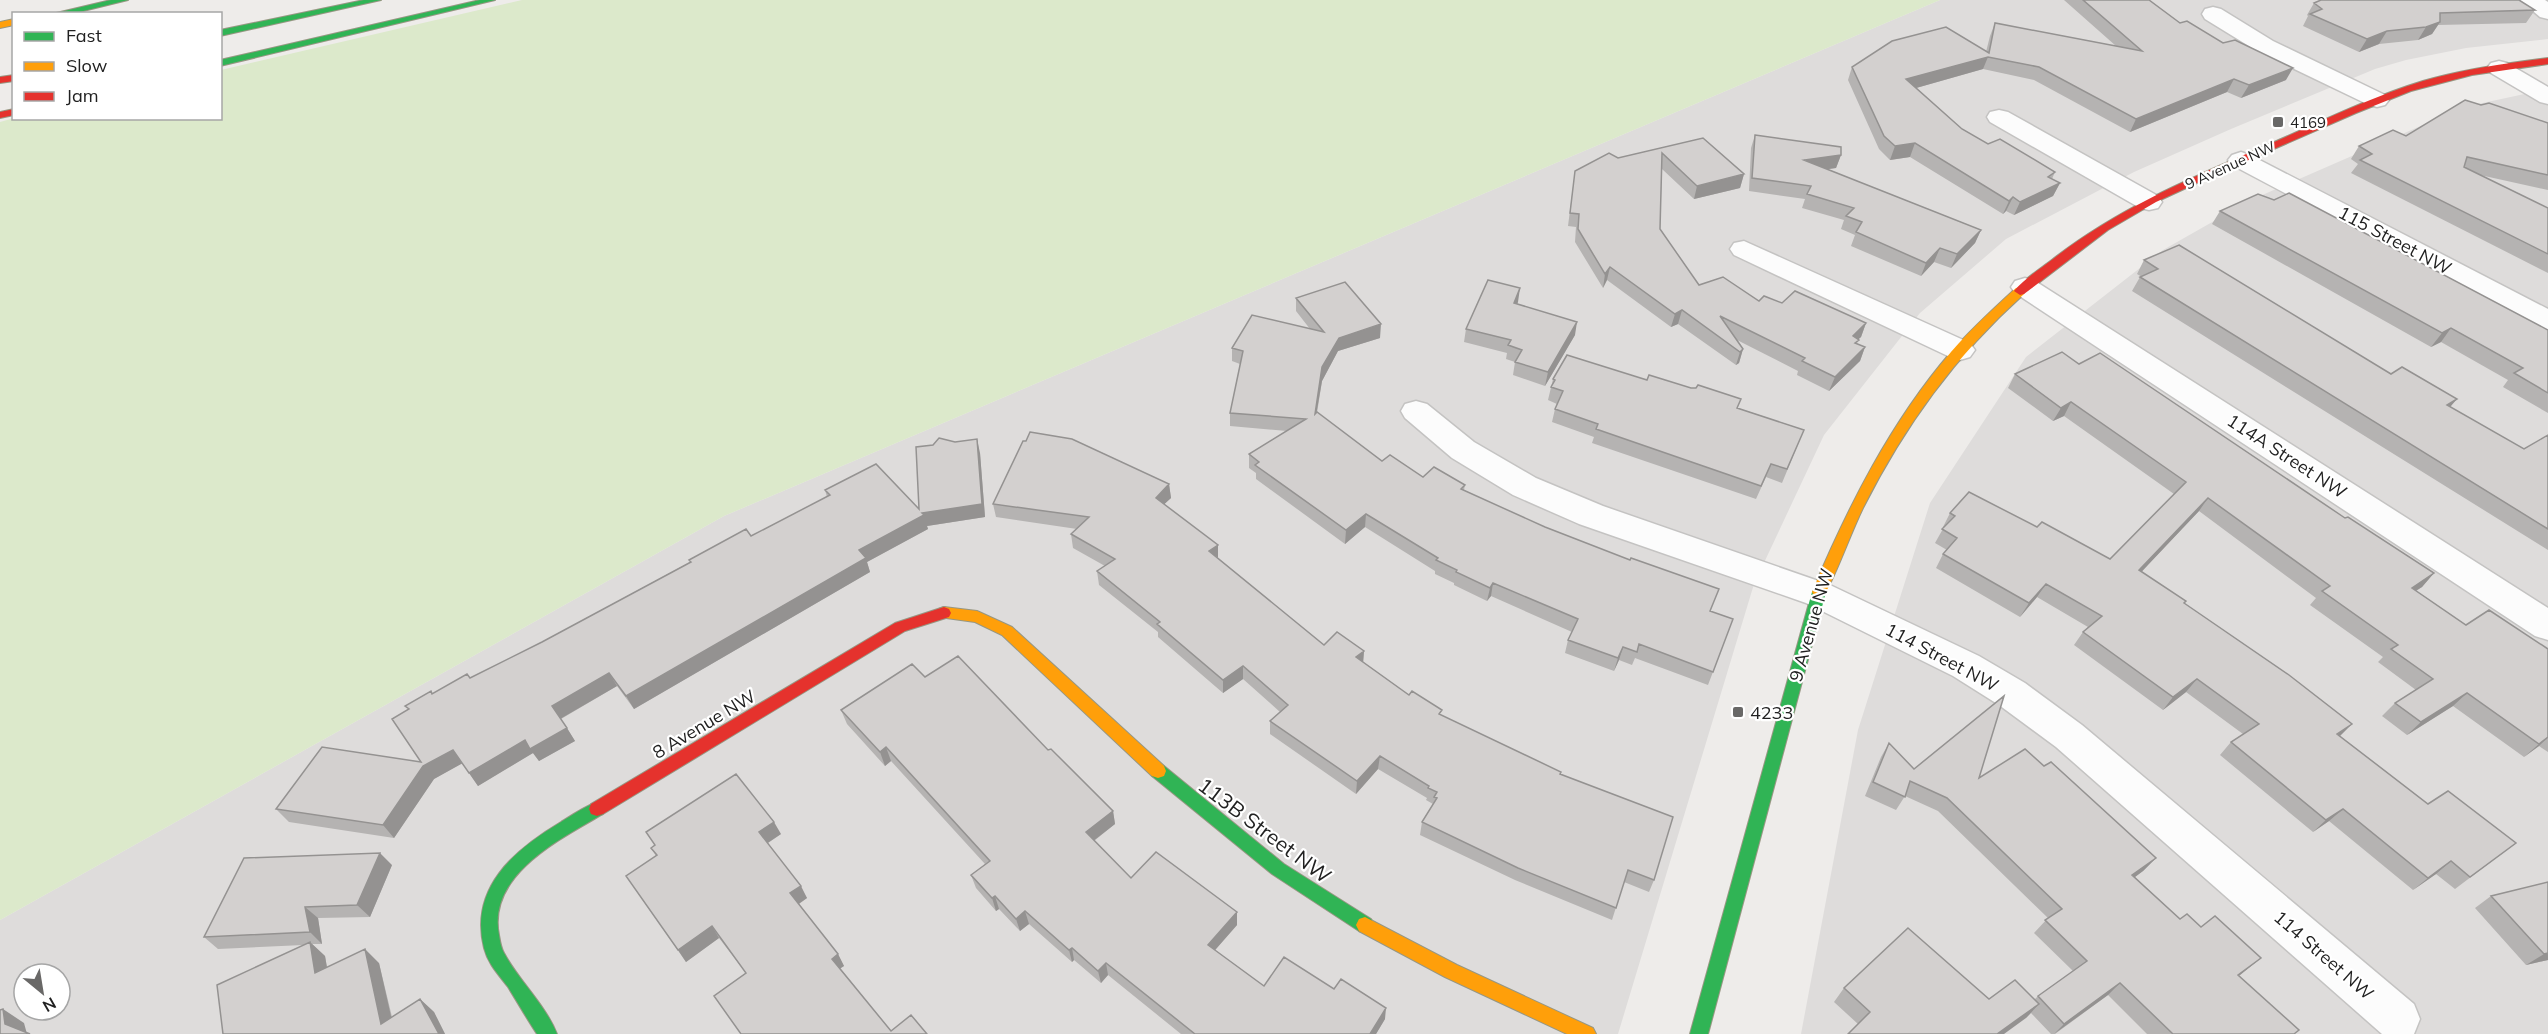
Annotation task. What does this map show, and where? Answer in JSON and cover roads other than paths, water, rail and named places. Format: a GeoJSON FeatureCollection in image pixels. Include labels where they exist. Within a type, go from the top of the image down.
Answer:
{"type":"FeatureCollection","features":[{"type":"Feature","properties":{"kind":"main road"},"geometry":{"type":"LineString","coordinates":[[66,12],[124,0]]}},
{"type":"Feature","properties":{"kind":"main road"},"geometry":{"type":"LineString","coordinates":[[222,33],[377,0]]}},
{"type":"Feature","properties":{"kind":"main road"},"geometry":{"type":"LineString","coordinates":[[222,63],[492,0]]}},
{"type":"Feature","properties":{"kind":"main road","name":"9 Avenue NW"},"geometry":{"type":"LineString","coordinates":[[1699,1034],[1818,594],[1853,508],[1884,452],[1927,390],[1960,350],[2025,287],[2084,241],[2149,202],[2377,100],[2440,79],[2548,61]]}},
{"type":"Feature","properties":{"kind":"main road","name":"8 Avenue NW"},"geometry":{"type":"LineString","coordinates":[[548,1034],[492,949],[489,922],[493,898],[504,877],[522,858],[542,842],[900,627],[918,618],[955,612]]}},
{"type":"Feature","properties":{"kind":"main road","name":"113B Street NW"},"geometry":{"type":"LineString","coordinates":[[955,612],[977,614],[991,619],[1007,631],[1172,785],[1215,821],[1321,898],[1423,958],[1587,1034]]}},
{"type":"Feature","properties":{"kind":"street"},"geometry":{"type":"LineString","coordinates":[[2531,0],[2548,12]]}},
{"type":"Feature","properties":{"kind":"street"},"geometry":{"type":"LineString","coordinates":[[2213,14],[2265,46],[2377,100]]}},
{"type":"Feature","properties":{"kind":"street"},"geometry":{"type":"LineString","coordinates":[[2499,68],[2548,97]]}},
{"type":"Feature","properties":{"kind":"street"},"geometry":{"type":"LineString","coordinates":[[1999,117],[2149,202]]}},
{"type":"Feature","properties":{"kind":"street","name":"115 Street NW"},"geometry":{"type":"LineString","coordinates":[[2241,160],[2548,321]]}},
{"type":"Feature","properties":{"kind":"street"},"geometry":{"type":"LineString","coordinates":[[1744,249],[1960,350]]}},
{"type":"Feature","properties":{"kind":"street","name":"114A Street NW"},"geometry":{"type":"LineString","coordinates":[[2025,287],[2548,626]]}},
{"type":"Feature","properties":{"kind":"street","name":"114 Street NW"},"geometry":{"type":"LineString","coordinates":[[1416,411],[1463,450],[1555,501],[1818,594],[1950,658],[2042,715],[2398,1018]]}},
{"type":"Feature","properties":{"kind":"place","name":"4169"},"geometry":{"type":"Point","coordinates":[2278,122]}},
{"type":"Feature","properties":{"kind":"place","name":"4233"},"geometry":{"type":"Point","coordinates":[1738,712]}}]}
